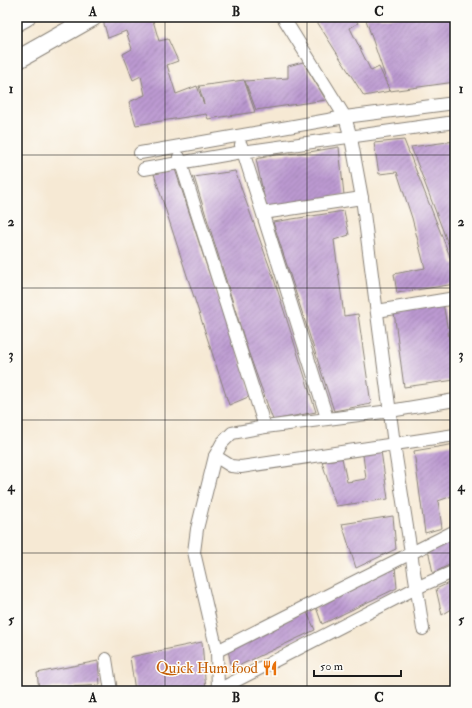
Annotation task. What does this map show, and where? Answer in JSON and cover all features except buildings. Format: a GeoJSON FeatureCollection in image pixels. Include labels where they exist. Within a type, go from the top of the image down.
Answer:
{"type":"FeatureCollection","features":[{"type":"Feature","properties":{"kind":"main road"},"geometry":{"type":"LineString","coordinates":[[17,22],[26,17]]}},
{"type":"Feature","properties":{"kind":"main road"},"geometry":{"type":"LineString","coordinates":[[17,60],[93,17]]}},
{"type":"Feature","properties":{"kind":"street"},"geometry":{"type":"LineString","coordinates":[[283,17],[345,117],[351,138],[362,198],[394,444],[410,554],[423,629]]}},
{"type":"Feature","properties":{"kind":"street"},"geometry":{"type":"LineString","coordinates":[[140,153],[176,148],[345,117],[455,103]]}},
{"type":"Feature","properties":{"kind":"street"},"geometry":{"type":"LineString","coordinates":[[397,110],[402,130]]}},
{"type":"Feature","properties":{"kind":"street"},"geometry":{"type":"LineString","coordinates":[[144,169],[242,152],[351,138],[455,122]]}},
{"type":"Feature","properties":{"kind":"street"},"geometry":{"type":"LineString","coordinates":[[239,136],[242,152],[263,213],[327,418]]}},
{"type":"Feature","properties":{"kind":"street"},"geometry":{"type":"LineString","coordinates":[[176,148],[265,427]]}},
{"type":"Feature","properties":{"kind":"street"},"geometry":{"type":"LineString","coordinates":[[263,213],[362,198]]}},
{"type":"Feature","properties":{"kind":"street"},"geometry":{"type":"LineString","coordinates":[[377,311],[455,298]]}},
{"type":"Feature","properties":{"kind":"street"},"geometry":{"type":"LineString","coordinates":[[455,400],[390,411],[327,418],[232,433],[222,443],[216,456],[197,528],[194,552],[217,651],[218,690],[416,588],[455,571]]}},
{"type":"Feature","properties":{"kind":"street"},"geometry":{"type":"LineString","coordinates":[[216,456],[231,466],[241,467],[455,435]]}},
{"type":"Feature","properties":{"kind":"street"},"geometry":{"type":"LineString","coordinates":[[217,651],[455,531]]}},
{"type":"Feature","properties":{"kind":"street"},"geometry":{"type":"LineString","coordinates":[[106,659],[111,691]]}},
{"type":"Feature","properties":{"kind":"place","name":"Quick Hum food"},"geometry":{"type":"Point","coordinates":[270,668]}}]}
